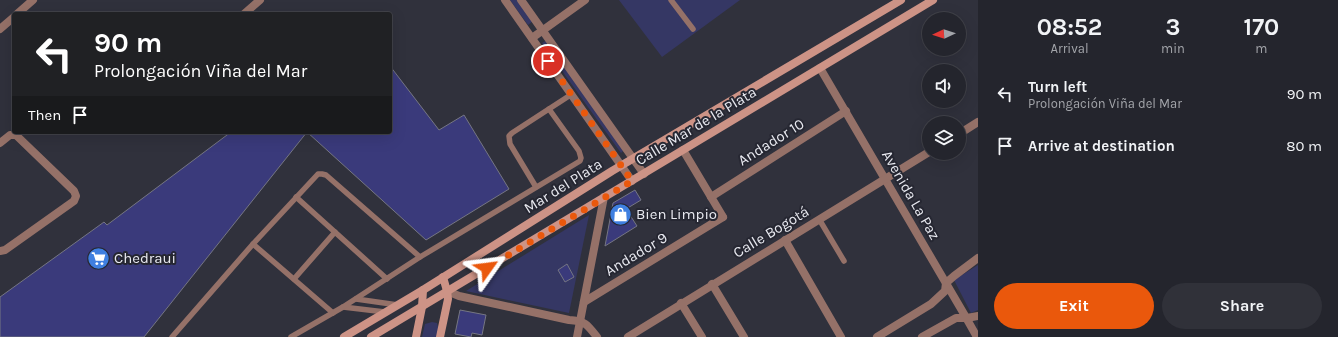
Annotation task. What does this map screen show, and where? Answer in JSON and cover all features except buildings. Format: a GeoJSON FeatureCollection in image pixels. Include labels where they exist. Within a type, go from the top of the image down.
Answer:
{"type":"FeatureCollection","features":[{"type":"Feature","properties":{"kind":"main road","name":"Mar del Plata"},"geometry":{"type":"LineString","coordinates":[[344,337],[423,290],[622,165],[901,0]]}},
{"type":"Feature","properties":{"kind":"main road","name":"Calle Mar de la Plata"},"geometry":{"type":"LineString","coordinates":[[371,337],[933,0]]}},
{"type":"Feature","properties":{"kind":"main road"},"geometry":{"type":"LineString","coordinates":[[440,337],[448,299],[443,277]]}},
{"type":"Feature","properties":{"kind":"main road"},"geometry":{"type":"LineString","coordinates":[[416,337],[422,307],[423,290]]}},
{"type":"Feature","properties":{"kind":"street"},"geometry":{"type":"LineString","coordinates":[[19,12],[33,0]]}},
{"type":"Feature","properties":{"kind":"street"},"geometry":{"type":"LineString","coordinates":[[246,12],[260,0]]}},
{"type":"Feature","properties":{"kind":"street"},"geometry":{"type":"LineString","coordinates":[[505,0],[632,181]]}},
{"type":"Feature","properties":{"kind":"street"},"geometry":{"type":"LineString","coordinates":[[521,0],[644,174]]}},
{"type":"Feature","properties":{"kind":"street"},"geometry":{"type":"LineString","coordinates":[[532,38],[585,0]]}},
{"type":"Feature","properties":{"kind":"street"},"geometry":{"type":"LineString","coordinates":[[0,29],[12,19]]}},
{"type":"Feature","properties":{"kind":"street","name":"Avenida La Paz"},"geometry":{"type":"LineString","coordinates":[[820,68],[977,337]]}},
{"type":"Feature","properties":{"kind":"street","name":"Andador 10"},"geometry":{"type":"LineString","coordinates":[[711,197],[846,111]]}},
{"type":"Feature","properties":{"kind":"street"},"geometry":{"type":"LineString","coordinates":[[966,130],[978,122]]}},
{"type":"Feature","properties":{"kind":"street"},"geometry":{"type":"LineString","coordinates":[[0,143],[7,136],[13,135],[18,137],[74,191],[76,196],[74,202],[5,250],[0,251]]}},
{"type":"Feature","properties":{"kind":"street"},"geometry":{"type":"LineString","coordinates":[[683,150],[711,197]]}},
{"type":"Feature","properties":{"kind":"street","name":"Calle Bogotá"},"geometry":{"type":"LineString","coordinates":[[628,337],[922,156]]}},
{"type":"Feature","properties":{"kind":"street","name":"Andador 9"},"geometry":{"type":"LineString","coordinates":[[584,302],[723,217],[711,197]]}},
{"type":"Feature","properties":{"kind":"street"},"geometry":{"type":"LineString","coordinates":[[580,335],[580,321],[604,198]]}},
{"type":"Feature","properties":{"kind":"street"},"geometry":{"type":"LineString","coordinates":[[785,240],[841,337]]}},
{"type":"Feature","properties":{"kind":"street"},"geometry":{"type":"LineString","coordinates":[[877,337],[931,304],[945,291],[946,283],[960,270],[978,258]]}},
{"type":"Feature","properties":{"kind":"street"},"geometry":{"type":"LineString","coordinates":[[712,284],[744,337]]}},
{"type":"Feature","properties":{"kind":"street"},"geometry":{"type":"LineString","coordinates":[[447,291],[459,296],[569,320],[580,321],[588,326],[596,337]]}},
{"type":"Feature","properties":{"kind":"street"},"geometry":{"type":"LineString","coordinates":[[682,304],[702,337]]}},
{"type":"Feature","properties":{"kind":"street"},"geometry":{"type":"LineString","coordinates":[[922,337],[951,320],[961,317],[967,318],[978,316]]}},
{"type":"Feature","properties":{"kind":"street"},"geometry":{"type":"LineString","coordinates":[[569,320],[580,335]]}},
{"type":"Feature","properties":{"kind":"lane"},"geometry":{"type":"LineString","coordinates":[[671,0],[693,29]]}},
{"type":"Feature","properties":{"kind":"lane"},"geometry":{"type":"LineString","coordinates":[[536,187],[510,144],[509,136],[572,94]]}},
{"type":"Feature","properties":{"kind":"lane"},"geometry":{"type":"LineString","coordinates":[[291,337],[343,307],[420,257],[577,163],[582,158],[579,151],[549,109]]}},
{"type":"Feature","properties":{"kind":"lane"},"geometry":{"type":"LineString","coordinates":[[172,337],[296,197],[315,177],[322,174],[326,175],[420,257]]}},
{"type":"Feature","properties":{"kind":"lane"},"geometry":{"type":"LineString","coordinates":[[296,197],[387,279]]}},
{"type":"Feature","properties":{"kind":"lane"},"geometry":{"type":"LineString","coordinates":[[818,219],[844,261]]}},
{"type":"Feature","properties":{"kind":"lane"},"geometry":{"type":"LineString","coordinates":[[294,279],[335,232]]}},
{"type":"Feature","properties":{"kind":"lane"},"geometry":{"type":"LineString","coordinates":[[253,244],[333,313]]}},
{"type":"Feature","properties":{"kind":"lane"},"geometry":{"type":"LineString","coordinates":[[356,299],[398,305]]}},
{"type":"Feature","properties":{"kind":"lane"},"geometry":{"type":"LineString","coordinates":[[343,307],[386,312]]}},
{"type":"Feature","properties":{"kind":"shaded area"},"geometry":{"type":"Polygon","coordinates":[[[510,0],[518,0],[533,21],[528,25],[510,0]]]}},
{"type":"Feature","properties":{"kind":"shaded area"},"geometry":{"type":"Polygon","coordinates":[[[619,0],[740,0],[662,57],[619,0]]]}},
{"type":"Feature","properties":{"kind":"shaded area"},"geometry":{"type":"Polygon","coordinates":[[[547,40],[625,149],[621,153],[542,43],[547,40]]]}},
{"type":"Feature","properties":{"kind":"shaded area"},"geometry":{"type":"Polygon","coordinates":[[[589,215],[569,313],[466,291],[589,215]]]}},
{"type":"Feature","properties":{"kind":"shaded area"},"geometry":{"type":"Polygon","coordinates":[[[978,265],[978,310],[971,313],[954,280],[978,265]]]}},
{"type":"Feature","properties":{"kind":"shaded area"},"geometry":{"type":"Polygon","coordinates":[[[432,322],[437,323],[439,331],[437,337],[422,337],[425,324],[432,322]]]}},
{"type":"Feature","properties":{"kind":"place","name":"Bien Limpio"},"geometry":{"type":"Point","coordinates":[620,214]}},
{"type":"Feature","properties":{"kind":"place","name":"Chedraui"},"geometry":{"type":"Point","coordinates":[99,258]}},
{"type":"Feature","properties":{"kind":"route"},"geometry":{"type":"LineString","coordinates":[[487,268],[632,181],[548,61]]}}]}
